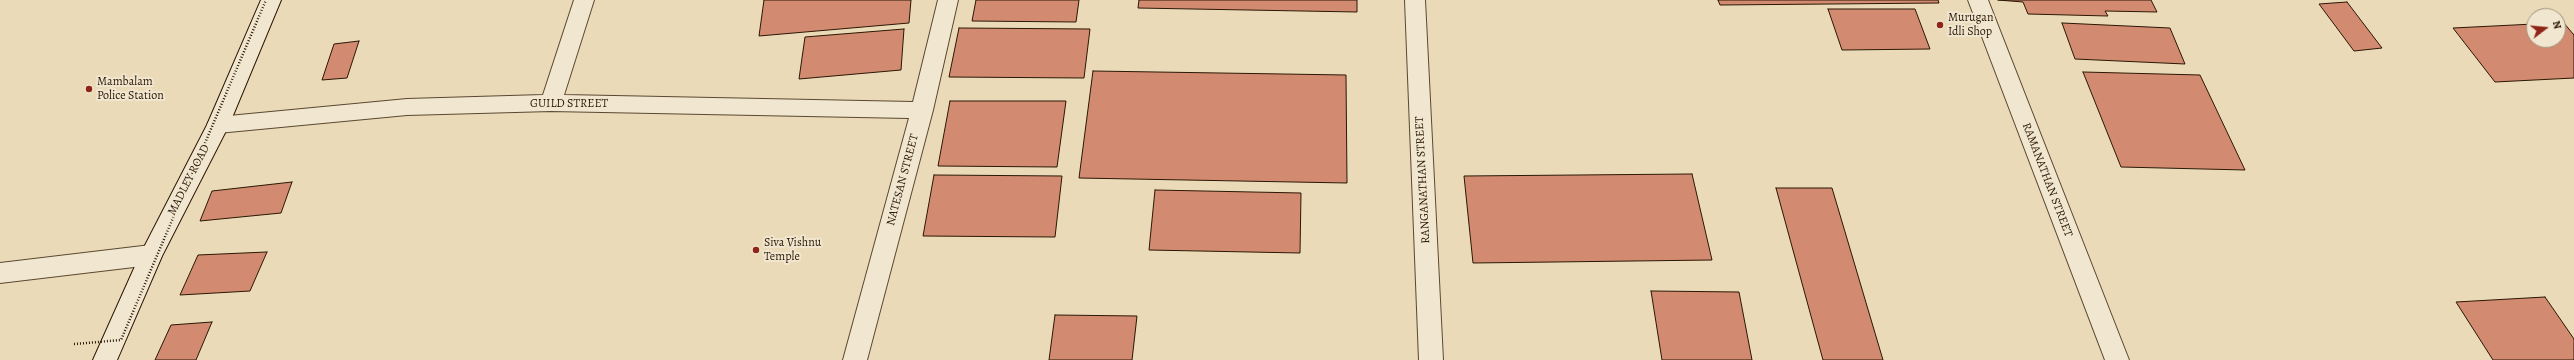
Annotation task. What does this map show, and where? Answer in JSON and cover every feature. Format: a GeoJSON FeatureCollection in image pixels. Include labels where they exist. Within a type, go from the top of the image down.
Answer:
{"type":"FeatureCollection","features":[{"type":"Feature","properties":{"kind":"street","name":"MADLEY ROAD"},"geometry":{"type":"LineString","coordinates":[[105,360],[151,255],[218,125],[271,0]]}},
{"type":"Feature","properties":{"kind":"street"},"geometry":{"type":"LineString","coordinates":[[551,103],[584,0]]}},
{"type":"Feature","properties":{"kind":"street","name":"NATESAN STREET"},"geometry":{"type":"LineString","coordinates":[[855,360],[922,110],[948,0]]}},
{"type":"Feature","properties":{"kind":"street","name":"RANGANATHAN STREET"},"geometry":{"type":"LineString","coordinates":[[1415,0],[1431,360]]}},
{"type":"Feature","properties":{"kind":"street","name":"RAMANATHAN STREET"},"geometry":{"type":"LineString","coordinates":[[1978,0],[2117,360]]}},
{"type":"Feature","properties":{"kind":"street","name":"GUILD STREET"},"geometry":{"type":"LineString","coordinates":[[218,125],[408,107],[551,103],[922,110]]}},
{"type":"Feature","properties":{"kind":"street"},"geometry":{"type":"LineString","coordinates":[[0,273],[151,255]]}},
{"type":"Feature","properties":{"kind":"path"},"geometry":{"type":"LineString","coordinates":[[74,344],[121,340],[266,0]]}},
{"type":"Feature","properties":{"kind":"building"},"geometry":{"type":"Polygon","coordinates":[[[764,0],[911,0],[909,23],[759,36],[764,0]]]}},
{"type":"Feature","properties":{"kind":"building"},"geometry":{"type":"Polygon","coordinates":[[[976,0],[1079,0],[1076,22],[972,21],[976,0]]]}},
{"type":"Feature","properties":{"kind":"building"},"geometry":{"type":"Polygon","coordinates":[[[1139,0],[1357,0],[1357,12],[1138,8],[1139,0]]]}},
{"type":"Feature","properties":{"kind":"building"},"geometry":{"type":"Polygon","coordinates":[[[1718,0],[1938,0],[1939,3],[1720,5],[1718,0]]]}},
{"type":"Feature","properties":{"kind":"building"},"geometry":{"type":"Polygon","coordinates":[[[1998,0],[2151,0],[2157,12],[2105,11],[2108,16],[2028,14],[2023,2],[1998,0]]]}},
{"type":"Feature","properties":{"kind":"building"},"geometry":{"type":"Polygon","coordinates":[[[2347,2],[2382,48],[2354,51],[2319,4],[2347,2]]]}},
{"type":"Feature","properties":{"kind":"building"},"geometry":{"type":"Polygon","coordinates":[[[1828,9],[1915,9],[1930,49],[1842,50],[1828,9]]]}},
{"type":"Feature","properties":{"kind":"building"},"geometry":{"type":"Polygon","coordinates":[[[2062,23],[2170,28],[2185,64],[2075,59],[2062,23]]]}},
{"type":"Feature","properties":{"kind":"building"},"geometry":{"type":"Polygon","coordinates":[[[2526,24],[2526,48],[2566,48],[2566,26],[2574,35],[2574,78],[2495,82],[2453,28],[2526,24]]]}},
{"type":"Feature","properties":{"kind":"building"},"geometry":{"type":"Polygon","coordinates":[[[959,28],[1090,29],[1084,78],[949,77],[959,28]]]}},
{"type":"Feature","properties":{"kind":"building"},"geometry":{"type":"Polygon","coordinates":[[[904,29],[901,70],[799,79],[805,37],[904,29]]]}},
{"type":"Feature","properties":{"kind":"building"},"geometry":{"type":"Polygon","coordinates":[[[359,41],[347,78],[322,80],[334,44],[359,41]]]}},
{"type":"Feature","properties":{"kind":"building"},"geometry":{"type":"Polygon","coordinates":[[[1093,71],[1346,75],[1347,183],[1079,178],[1093,71]]]}},
{"type":"Feature","properties":{"kind":"building"},"geometry":{"type":"Polygon","coordinates":[[[2083,72],[2200,75],[2245,170],[2121,167],[2083,72]]]}},
{"type":"Feature","properties":{"kind":"building"},"geometry":{"type":"Polygon","coordinates":[[[950,101],[1066,101],[1057,167],[938,166],[950,101]]]}},
{"type":"Feature","properties":{"kind":"building"},"geometry":{"type":"Polygon","coordinates":[[[1692,174],[1712,260],[1473,263],[1464,176],[1692,174]]]}},
{"type":"Feature","properties":{"kind":"building"},"geometry":{"type":"Polygon","coordinates":[[[934,175],[1062,176],[1055,237],[923,236],[934,175]]]}},
{"type":"Feature","properties":{"kind":"building"},"geometry":{"type":"Polygon","coordinates":[[[292,182],[281,213],[200,221],[212,191],[292,182]]]}},
{"type":"Feature","properties":{"kind":"building"},"geometry":{"type":"Polygon","coordinates":[[[1776,188],[1832,188],[1883,360],[1823,360],[1776,188]]]}},
{"type":"Feature","properties":{"kind":"building"},"geometry":{"type":"Polygon","coordinates":[[[1155,190],[1301,193],[1300,253],[1149,250],[1155,190]]]}},
{"type":"Feature","properties":{"kind":"building"},"geometry":{"type":"Polygon","coordinates":[[[267,252],[250,291],[180,295],[198,255],[267,252]]]}},
{"type":"Feature","properties":{"kind":"building"},"geometry":{"type":"Polygon","coordinates":[[[1651,291],[1739,292],[1752,360],[1662,360],[1651,291]]]}},
{"type":"Feature","properties":{"kind":"building"},"geometry":{"type":"Polygon","coordinates":[[[2545,297],[2574,339],[2574,360],[2493,360],[2456,302],[2545,297]]]}},
{"type":"Feature","properties":{"kind":"building"},"geometry":{"type":"Polygon","coordinates":[[[1055,315],[1137,316],[1132,360],[1049,360],[1055,315]]]}},
{"type":"Feature","properties":{"kind":"building"},"geometry":{"type":"Polygon","coordinates":[[[212,322],[196,360],[155,360],[171,325],[212,322]]]}},
{"type":"Feature","properties":{"kind":"place","name":"Murugan Idli Shop"},"geometry":{"type":"Point","coordinates":[1940,25]}},
{"type":"Feature","properties":{"kind":"place","name":"Mambalam Police Station"},"geometry":{"type":"Point","coordinates":[89,89]}},
{"type":"Feature","properties":{"kind":"place","name":"Siva Vishnu Temple"},"geometry":{"type":"Point","coordinates":[756,250]}}]}
